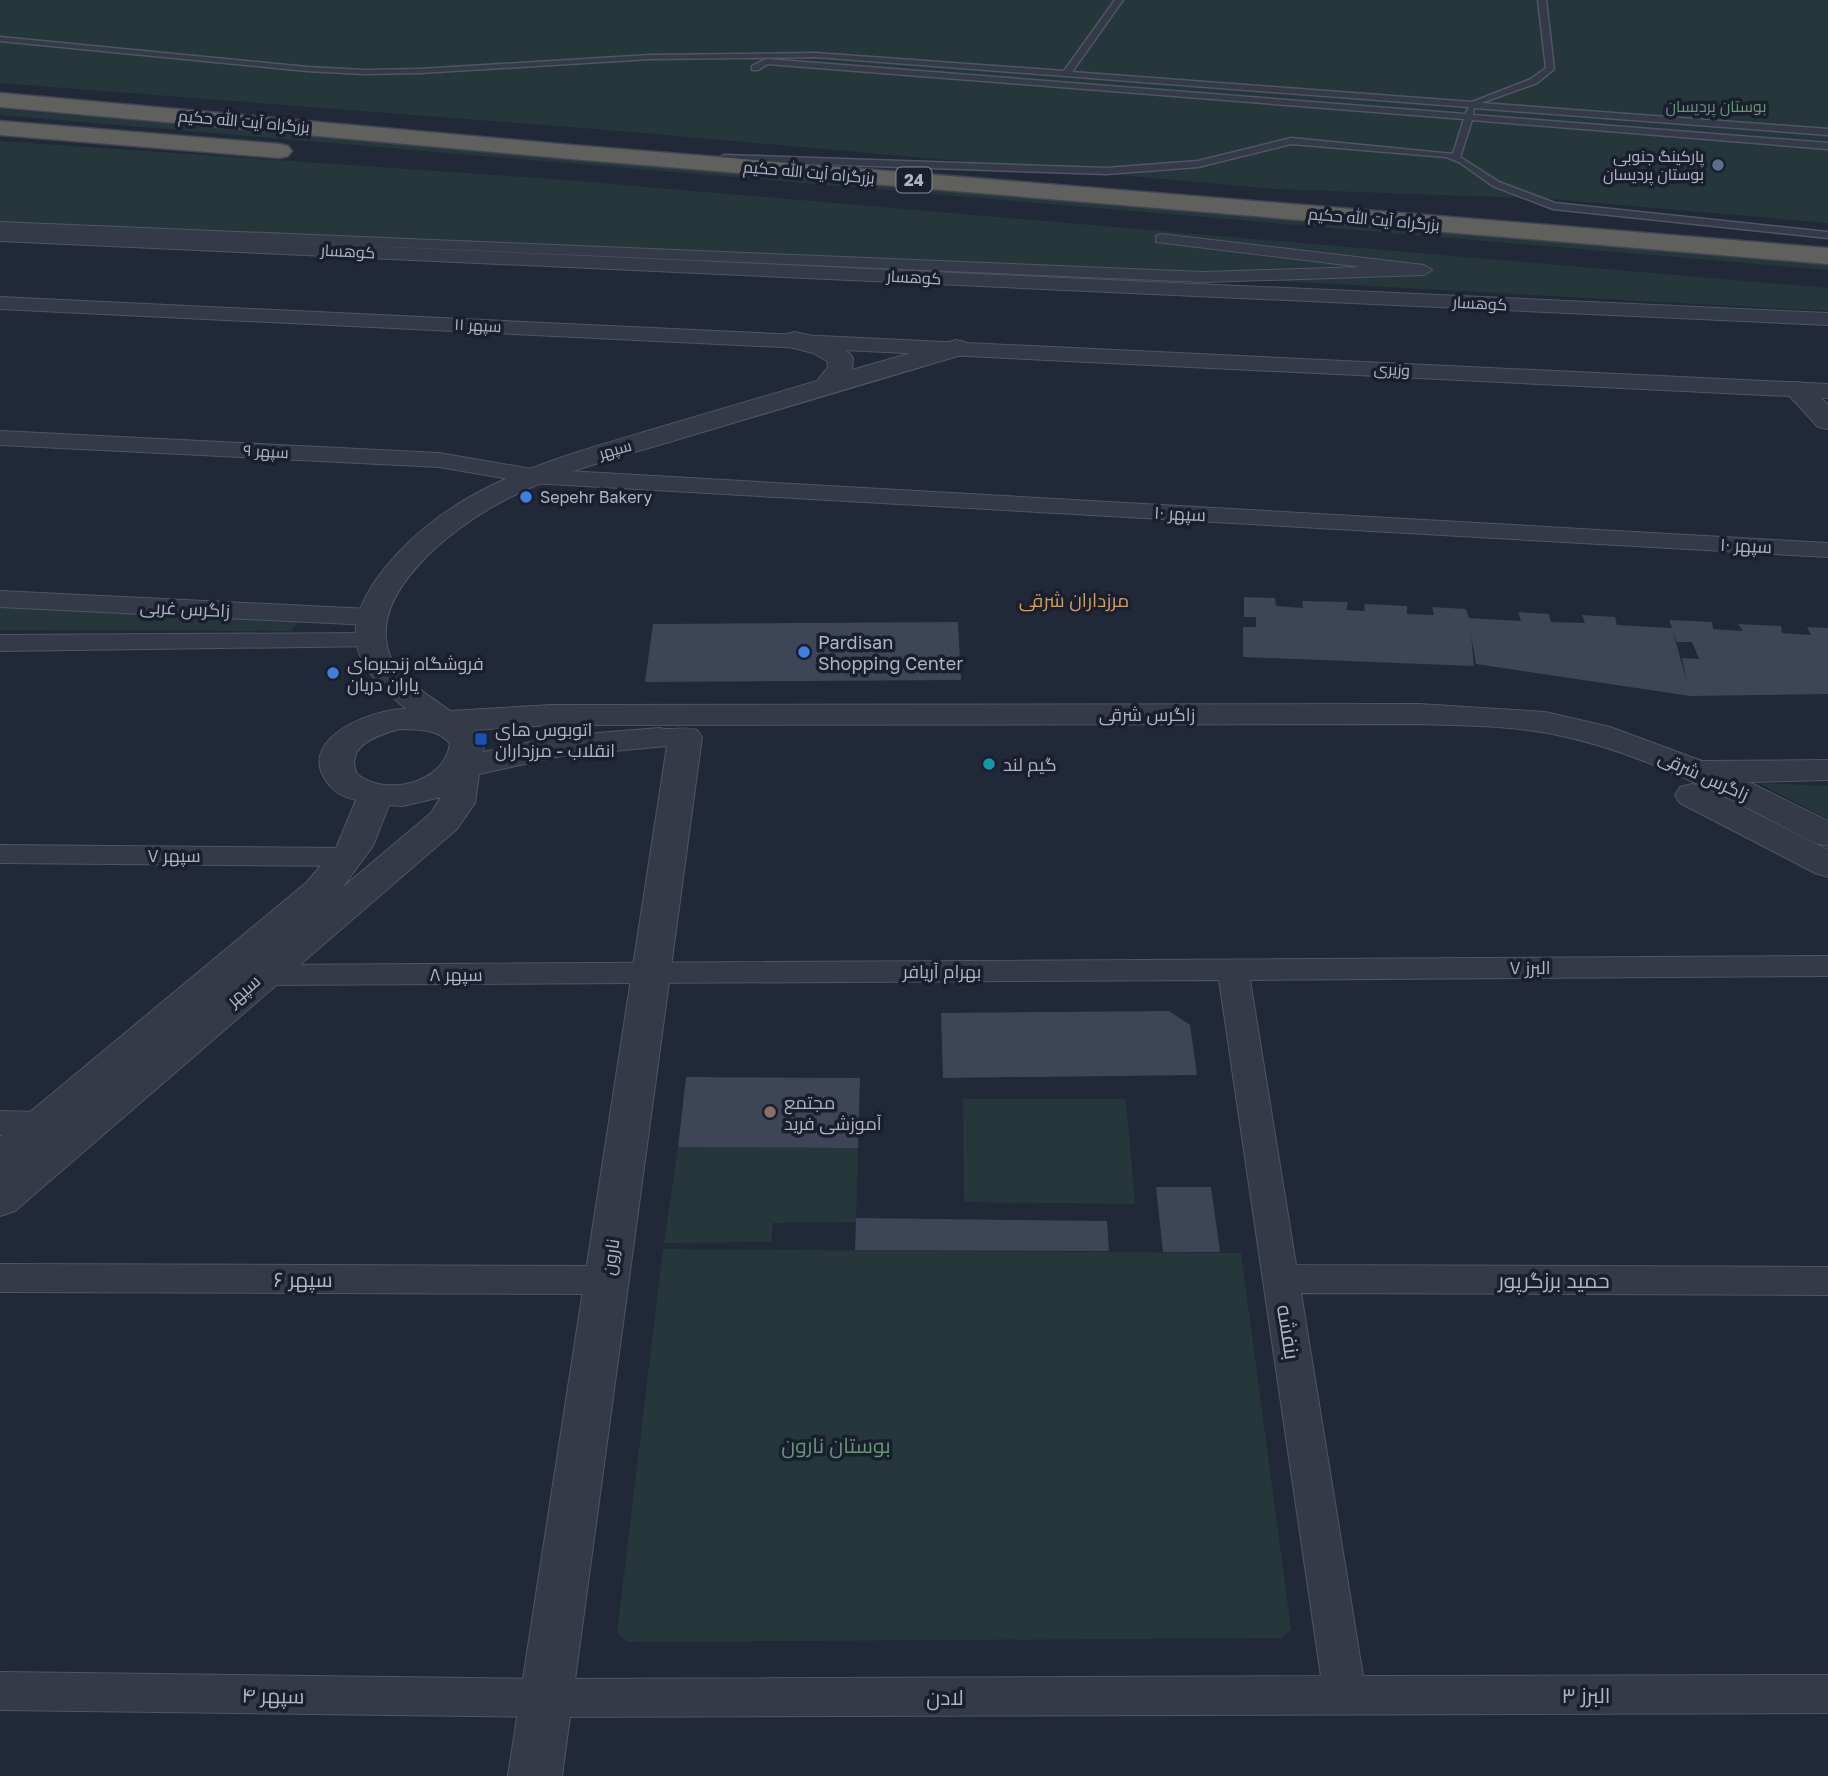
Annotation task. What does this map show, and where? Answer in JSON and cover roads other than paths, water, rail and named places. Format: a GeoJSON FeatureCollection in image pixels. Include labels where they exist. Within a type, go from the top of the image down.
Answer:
{"type":"FeatureCollection","features":[{"type":"Feature","properties":{"kind":"highway","name":"بزرگراه آیت الله حکیم"},"geometry":{"type":"LineString","coordinates":[[0,100],[572,152],[1828,256]]}},
{"type":"Feature","properties":{"kind":"highway","name":"بزرگراه آیت الله حکیم"},"geometry":{"type":"LineString","coordinates":[[0,129],[305,153]]}},
{"type":"Feature","properties":{"kind":"highway","name":"بزرگراه آیت الله حکیم"},"geometry":{"type":"LineString","coordinates":[[416,162],[1828,278]]}},
{"type":"Feature","properties":{"kind":"street"},"geometry":{"type":"LineString","coordinates":[[0,226],[1203,277],[1424,270],[1161,239]]}},
{"type":"Feature","properties":{"kind":"street","name":"کوهسار"},"geometry":{"type":"LineString","coordinates":[[0,235],[1828,319]]}},
{"type":"Feature","properties":{"kind":"street","name":"سپهر ۱۱"},"geometry":{"type":"LineString","coordinates":[[0,303],[956,348]]}},
{"type":"Feature","properties":{"kind":"street"},"geometry":{"type":"LineString","coordinates":[[795,340],[833,352],[840,358],[841,367],[826,387]]}},
{"type":"Feature","properties":{"kind":"street","name":"سپهر"},"geometry":{"type":"LineString","coordinates":[[357,733],[373,640],[399,568],[422,541],[469,507],[532,476],[956,348]]}},
{"type":"Feature","properties":{"kind":"street","name":"وزیری"},"geometry":{"type":"LineString","coordinates":[[956,348],[1828,391]]}},
{"type":"Feature","properties":{"kind":"street"},"geometry":{"type":"LineString","coordinates":[[1798,390],[1828,421]]}},
{"type":"Feature","properties":{"kind":"street","name":"سپهر ۹"},"geometry":{"type":"LineString","coordinates":[[0,438],[439,460],[532,476]]}},
{"type":"Feature","properties":{"kind":"street","name":"سپهر ۱۰"},"geometry":{"type":"LineString","coordinates":[[532,476],[1828,550]]}},
{"type":"Feature","properties":{"kind":"street","name":"زاگرس غربی"},"geometry":{"type":"LineString","coordinates":[[0,598],[373,640]]}},
{"type":"Feature","properties":{"kind":"street"},"geometry":{"type":"LineString","coordinates":[[373,640],[442,722],[457,730],[467,741],[469,754],[463,767],[440,785],[423,792],[405,796],[375,794],[361,792],[346,783],[337,771],[336,758],[343,745],[357,733],[398,719],[442,722]]}},
{"type":"Feature","properties":{"kind":"street","name":"زاگرس غربی"},"geometry":{"type":"LineString","coordinates":[[0,643],[373,640]]}},
{"type":"Feature","properties":{"kind":"street","name":"زاگرس شرقی"},"geometry":{"type":"LineString","coordinates":[[463,767],[509,754],[556,730],[1419,714],[1523,719],[1562,725],[1634,744],[1684,764],[1828,835]]}},
{"type":"Feature","properties":{"kind":"street","name":"زاگرس شرقی"},"geometry":{"type":"LineString","coordinates":[[442,722],[685,737],[1415,736],[1532,742],[1590,756],[1655,778],[1828,864]]}},
{"type":"Feature","properties":{"kind":"street","name":"نارون"},"geometry":{"type":"LineString","coordinates":[[535,1776],[685,737]]}},
{"type":"Feature","properties":{"kind":"street"},"geometry":{"type":"LineString","coordinates":[[1684,764],[1725,771],[1828,770]]}},
{"type":"Feature","properties":{"kind":"street","name":"سپهر"},"geometry":{"type":"LineString","coordinates":[[0,1200],[260,975],[444,821],[457,803],[463,767]]}},
{"type":"Feature","properties":{"kind":"street","name":"سپهر"},"geometry":{"type":"LineString","coordinates":[[0,1160],[320,890],[349,857],[367,827],[375,794]]}},
{"type":"Feature","properties":{"kind":"street","name":"سپهر ۷"},"geometry":{"type":"LineString","coordinates":[[0,854],[349,857]]}},
{"type":"Feature","properties":{"kind":"street"},"geometry":{"type":"LineString","coordinates":[[349,857],[397,862]]}},
{"type":"Feature","properties":{"kind":"street","name":"البرز ۷"},"geometry":{"type":"LineString","coordinates":[[1233,969],[1828,966]]}},
{"type":"Feature","properties":{"kind":"street","name":"بهرام آریافر"},"geometry":{"type":"LineString","coordinates":[[651,972],[1233,969]]}},
{"type":"Feature","properties":{"kind":"street","name":"بنفشه"},"geometry":{"type":"LineString","coordinates":[[1233,969],[1345,1695]]}},
{"type":"Feature","properties":{"kind":"street","name":"سپهر ۸"},"geometry":{"type":"LineString","coordinates":[[260,975],[651,972]]}},
{"type":"Feature","properties":{"kind":"street"},"geometry":{"type":"LineString","coordinates":[[222,974],[260,975]]}},
{"type":"Feature","properties":{"kind":"street"},"geometry":{"type":"LineString","coordinates":[[0,1123],[87,1125]]}},
{"type":"Feature","properties":{"kind":"street","name":"سپهر ۶"},"geometry":{"type":"LineString","coordinates":[[0,1278],[607,1280]]}},
{"type":"Feature","properties":{"kind":"street","name":"حمید برزگرپور"},"geometry":{"type":"LineString","coordinates":[[1280,1279],[1828,1281]]}},
{"type":"Feature","properties":{"kind":"street","name":"سپهر ۴"},"geometry":{"type":"LineString","coordinates":[[0,1691],[546,1698]]}},
{"type":"Feature","properties":{"kind":"street","name":"البرز ۳"},"geometry":{"type":"LineString","coordinates":[[1345,1695],[1828,1694]]}},
{"type":"Feature","properties":{"kind":"street","name":"لادن"},"geometry":{"type":"LineString","coordinates":[[546,1698],[1345,1695]]}},
{"type":"Feature","properties":{"kind":"lane"},"geometry":{"type":"LineString","coordinates":[[1066,72],[1119,0]]}},
{"type":"Feature","properties":{"kind":"lane"},"geometry":{"type":"LineString","coordinates":[[1472,104],[1546,75],[1550,69],[1542,0]]}},
{"type":"Feature","properties":{"kind":"lane"},"geometry":{"type":"LineString","coordinates":[[0,39],[352,71],[421,71],[729,54],[816,55],[1828,132]]}},
{"type":"Feature","properties":{"kind":"lane"},"geometry":{"type":"LineString","coordinates":[[755,68],[766,61],[1828,146]]}},
{"type":"Feature","properties":{"kind":"lane"},"geometry":{"type":"LineString","coordinates":[[1456,158],[1472,104]]}},
{"type":"Feature","properties":{"kind":"lane"},"geometry":{"type":"LineString","coordinates":[[572,152],[1105,171],[1198,164],[1291,141],[1436,153],[1456,158],[1496,184],[1553,205],[1828,235]]}},
{"type":"Feature","properties":{"kind":"place","name":"پارکینگ جنوبی بوستان پردیسان"},"geometry":{"type":"Point","coordinates":[1718,165]}},
{"type":"Feature","properties":{"kind":"place","name":"Sepehr Bakery"},"geometry":{"type":"Point","coordinates":[526,497]}},
{"type":"Feature","properties":{"kind":"place","name":"Pardisan Shopping Center"},"geometry":{"type":"Point","coordinates":[804,652]}},
{"type":"Feature","properties":{"kind":"place","name":"فروشگاه زنجیره‌ای یاران دریان"},"geometry":{"type":"Point","coordinates":[333,673]}},
{"type":"Feature","properties":{"kind":"place","name":"اتوبوس های انقلاب - مرزداران"},"geometry":{"type":"Point","coordinates":[481,739]}},
{"type":"Feature","properties":{"kind":"place","name":"گیم لند"},"geometry":{"type":"Point","coordinates":[989,764]}},
{"type":"Feature","properties":{"kind":"place","name":"مجتمع آموزشی فرید"},"geometry":{"type":"Point","coordinates":[770,1112]}},
{"type":"Feature","properties":{"kind":"district","name":"مرزداران شرقی"},"geometry":{"type":"Point","coordinates":[1074,599]}},
{"type":"Feature","properties":{"kind":"park label","name":"بوستان پردیسان"},"geometry":{"type":"Point","coordinates":[1716,106]}},
{"type":"Feature","properties":{"kind":"park label","name":"بوستان نارون"},"geometry":{"type":"Point","coordinates":[836,1445]}}]}
